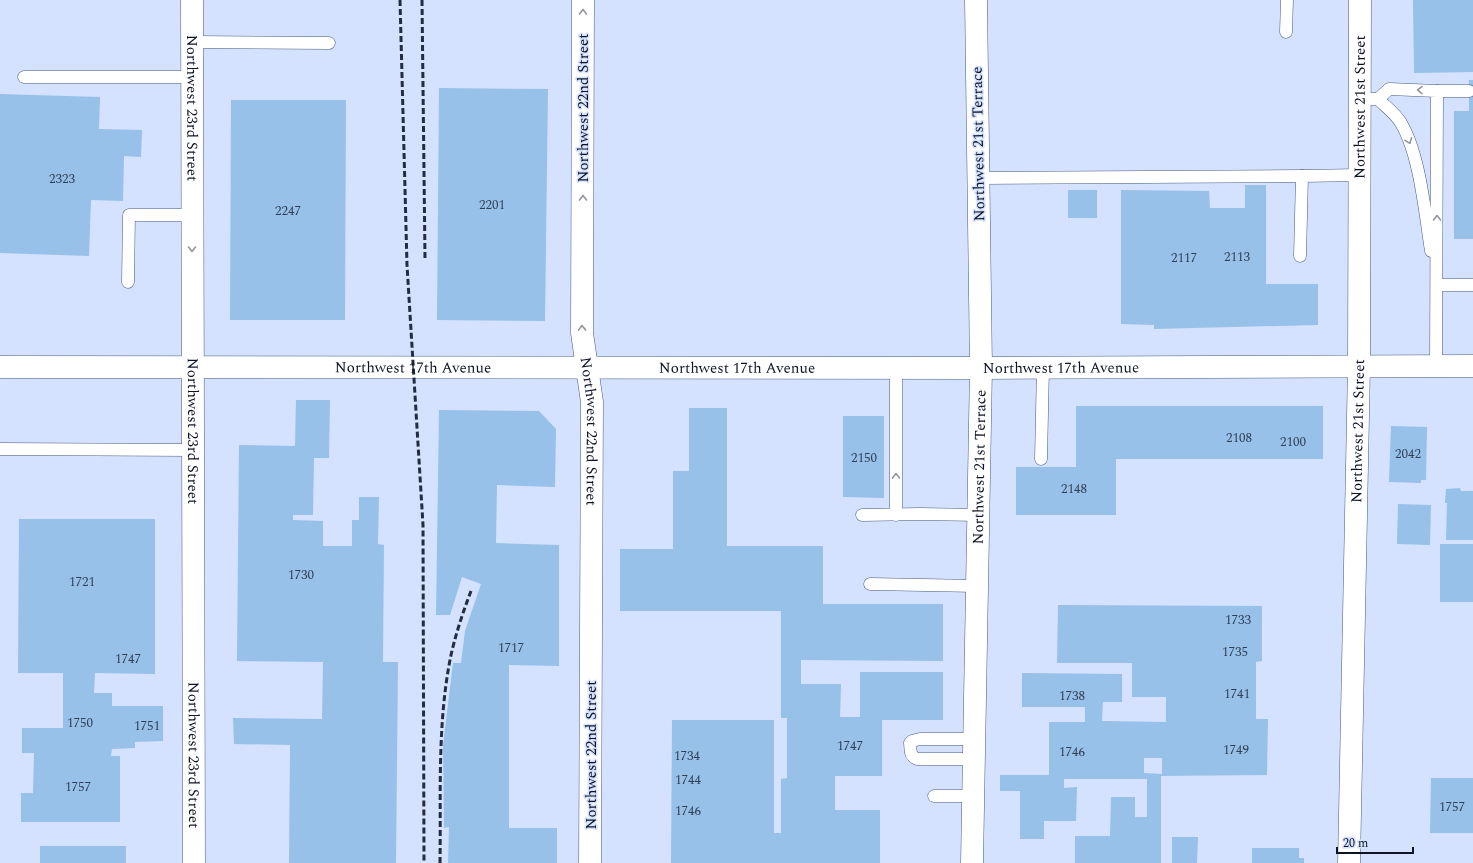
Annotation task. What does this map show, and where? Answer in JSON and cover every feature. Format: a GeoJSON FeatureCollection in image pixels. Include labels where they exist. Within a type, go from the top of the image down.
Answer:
{"type":"FeatureCollection","features":[{"type":"Feature","properties":{"kind":"street","name":"Northwest 23rd Street"},"geometry":{"type":"LineString","coordinates":[[192,0],[194,863]]}},
{"type":"Feature","properties":{"kind":"street","name":"Northwest 22nd Street"},"geometry":{"type":"LineString","coordinates":[[583,0],[582,333],[592,402],[590,863]]}},
{"type":"Feature","properties":{"kind":"street","name":"Northwest 21st Terrace"},"geometry":{"type":"LineString","coordinates":[[972,863],[981,368],[976,0]]}},
{"type":"Feature","properties":{"kind":"street","name":"Northwest 21st Street"},"geometry":{"type":"LineString","coordinates":[[1349,863],[1359,366],[1359,175],[1369,99],[1360,0]]}},
{"type":"Feature","properties":{"kind":"street","name":"Northwest 17th Avenue"},"geometry":{"type":"LineString","coordinates":[[0,367],[981,368],[1473,366]]}},
{"type":"Feature","properties":{"kind":"lane"},"geometry":{"type":"LineString","coordinates":[[1286,32],[1287,0]]}},
{"type":"Feature","properties":{"kind":"lane"},"geometry":{"type":"LineString","coordinates":[[192,42],[329,43]]}},
{"type":"Feature","properties":{"kind":"lane"},"geometry":{"type":"LineString","coordinates":[[24,78],[192,77]]}},
{"type":"Feature","properties":{"kind":"lane"},"geometry":{"type":"LineString","coordinates":[[1436,285],[1418,170],[1410,143],[1401,122],[1369,99],[1389,89],[1469,92]]}},
{"type":"Feature","properties":{"kind":"lane"},"geometry":{"type":"LineString","coordinates":[[1436,367],[1437,91]]}},
{"type":"Feature","properties":{"kind":"lane"},"geometry":{"type":"LineString","coordinates":[[979,178],[1359,175]]}},
{"type":"Feature","properties":{"kind":"lane"},"geometry":{"type":"LineString","coordinates":[[1300,256],[1302,176]]}},
{"type":"Feature","properties":{"kind":"lane"},"geometry":{"type":"LineString","coordinates":[[128,282],[129,215],[192,215]]}},
{"type":"Feature","properties":{"kind":"lane"},"geometry":{"type":"LineString","coordinates":[[1436,285],[1473,285]]}},
{"type":"Feature","properties":{"kind":"lane"},"geometry":{"type":"LineString","coordinates":[[1042,459],[1043,367]]}},
{"type":"Feature","properties":{"kind":"lane"},"geometry":{"type":"LineString","coordinates":[[896,368],[896,515]]}},
{"type":"Feature","properties":{"kind":"lane"},"geometry":{"type":"LineString","coordinates":[[0,449],[192,450]]}},
{"type":"Feature","properties":{"kind":"lane"},"geometry":{"type":"LineString","coordinates":[[862,515],[979,515]]}},
{"type":"Feature","properties":{"kind":"lane"},"geometry":{"type":"LineString","coordinates":[[870,584],[977,586]]}},
{"type":"Feature","properties":{"kind":"lane"},"geometry":{"type":"LineString","coordinates":[[934,796],[973,796]]}},
{"type":"Feature","properties":{"kind":"building"},"geometry":{"type":"Polygon","coordinates":[[[1413,0],[1473,0],[1473,72],[1414,73],[1413,0]]]}},
{"type":"Feature","properties":{"kind":"building"},"geometry":{"type":"Polygon","coordinates":[[[1469,80],[1473,80],[1473,239],[1454,239],[1454,111],[1469,111],[1469,80]]]}},
{"type":"Feature","properties":{"kind":"building"},"geometry":{"type":"Polygon","coordinates":[[[439,88],[548,89],[545,321],[437,320],[439,88]]]}},
{"type":"Feature","properties":{"kind":"building"},"geometry":{"type":"Polygon","coordinates":[[[0,94],[100,97],[99,129],[142,130],[141,157],[124,156],[123,201],[91,200],[89,256],[0,253],[0,94]]]}},
{"type":"Feature","properties":{"kind":"building"},"geometry":{"type":"Polygon","coordinates":[[[231,100],[346,100],[345,320],[230,320],[231,100]]]}},
{"type":"Feature","properties":{"kind":"building"},"geometry":{"type":"Polygon","coordinates":[[[1245,185],[1266,185],[1266,284],[1318,284],[1318,325],[1154,329],[1154,325],[1121,324],[1121,190],[1209,191],[1210,208],[1245,208],[1245,185]]]}},
{"type":"Feature","properties":{"kind":"building"},"geometry":{"type":"Polygon","coordinates":[[[1068,190],[1097,190],[1097,218],[1068,218],[1068,190]]]}},
{"type":"Feature","properties":{"kind":"building"},"geometry":{"type":"Polygon","coordinates":[[[296,400],[330,400],[329,458],[314,458],[313,515],[293,515],[293,520],[323,521],[323,546],[352,546],[352,520],[359,520],[359,497],[379,497],[378,544],[384,545],[383,662],[398,662],[396,863],[289,863],[290,745],[234,744],[233,718],[322,719],[323,662],[237,661],[239,445],[295,446],[296,400]]]}},
{"type":"Feature","properties":{"kind":"building"},"geometry":{"type":"Polygon","coordinates":[[[1076,406],[1323,406],[1323,459],[1116,459],[1116,515],[1016,515],[1016,467],[1076,467],[1076,406]]]}},
{"type":"Feature","properties":{"kind":"building"},"geometry":{"type":"Polygon","coordinates":[[[689,408],[727,408],[727,546],[823,546],[823,604],[943,604],[943,661],[801,660],[801,684],[841,684],[840,717],[860,717],[860,672],[943,672],[943,720],[882,720],[882,776],[835,776],[835,810],[880,810],[880,863],[671,863],[672,720],[774,720],[774,833],[781,833],[781,779],[787,778],[787,718],[781,718],[781,611],[620,611],[620,549],[673,549],[673,471],[689,471],[689,408]]]}},
{"type":"Feature","properties":{"kind":"building"},"geometry":{"type":"Polygon","coordinates":[[[439,410],[539,411],[556,429],[555,487],[497,485],[496,543],[559,545],[559,666],[509,665],[509,828],[557,828],[557,863],[448,863],[449,827],[444,828],[443,745],[453,663],[461,663],[465,631],[481,584],[462,577],[450,615],[436,615],[439,410]]]}},
{"type":"Feature","properties":{"kind":"building"},"geometry":{"type":"Polygon","coordinates":[[[843,416],[884,416],[884,498],[843,497],[843,416]]]}},
{"type":"Feature","properties":{"kind":"building"},"geometry":{"type":"Polygon","coordinates":[[[1391,426],[1427,427],[1426,480],[1421,480],[1421,483],[1389,482],[1391,426]]]}},
{"type":"Feature","properties":{"kind":"building"},"geometry":{"type":"Polygon","coordinates":[[[1460,488],[1461,491],[1473,491],[1473,540],[1446,540],[1446,489],[1460,488]]]}},
{"type":"Feature","properties":{"kind":"building"},"geometry":{"type":"Polygon","coordinates":[[[1398,504],[1431,505],[1430,545],[1397,544],[1398,504]]]}},
{"type":"Feature","properties":{"kind":"building"},"geometry":{"type":"Polygon","coordinates":[[[19,519],[155,519],[155,674],[95,673],[94,693],[112,693],[112,706],[163,706],[163,741],[135,742],[135,748],[112,749],[111,756],[120,756],[120,822],[21,822],[21,793],[33,793],[34,753],[22,753],[22,728],[63,728],[63,673],[18,673],[19,519]]]}},
{"type":"Feature","properties":{"kind":"building"},"geometry":{"type":"Polygon","coordinates":[[[1440,544],[1473,544],[1473,602],[1440,602],[1440,544]]]}},
{"type":"Feature","properties":{"kind":"building"},"geometry":{"type":"Polygon","coordinates":[[[1058,605],[1262,606],[1262,661],[1256,662],[1256,719],[1268,719],[1267,775],[1161,776],[1161,863],[1075,863],[1075,836],[1110,836],[1111,797],[1135,797],[1135,817],[1147,817],[1147,779],[1064,779],[1064,788],[1077,787],[1076,821],[1044,821],[1044,839],[1020,839],[1020,791],[1000,791],[1000,775],[1049,775],[1049,722],[1085,722],[1085,707],[1022,707],[1022,673],[1122,674],[1122,702],[1103,702],[1102,721],[1166,722],[1166,697],[1132,697],[1132,663],[1057,663],[1058,605]],[[1144,758],[1144,773],[1162,774],[1162,758],[1144,758]]]}},
{"type":"Feature","properties":{"kind":"building"},"geometry":{"type":"Polygon","coordinates":[[[1431,778],[1473,778],[1473,833],[1430,833],[1431,778]]]}},
{"type":"Feature","properties":{"kind":"building"},"geometry":{"type":"Polygon","coordinates":[[[1172,837],[1198,837],[1197,863],[1172,863],[1172,837]]]}},
{"type":"Feature","properties":{"kind":"building"},"geometry":{"type":"Polygon","coordinates":[[[40,846],[126,846],[126,863],[40,863],[40,846]]]}},
{"type":"Feature","properties":{"kind":"building"},"geometry":{"type":"Polygon","coordinates":[[[1252,848],[1299,848],[1299,858],[1304,858],[1304,863],[1252,863],[1252,848]]]}},
{"type":"Feature","properties":{"kind":"railway"},"geometry":{"type":"LineString","coordinates":[[400,0],[407,265],[423,525],[424,863]]}},
{"type":"Feature","properties":{"kind":"railway"},"geometry":{"type":"LineString","coordinates":[[422,0],[425,258]]}},
{"type":"Feature","properties":{"kind":"railway"},"geometry":{"type":"LineString","coordinates":[[440,863],[441,759],[444,706],[451,655],[471,591]]}}]}
